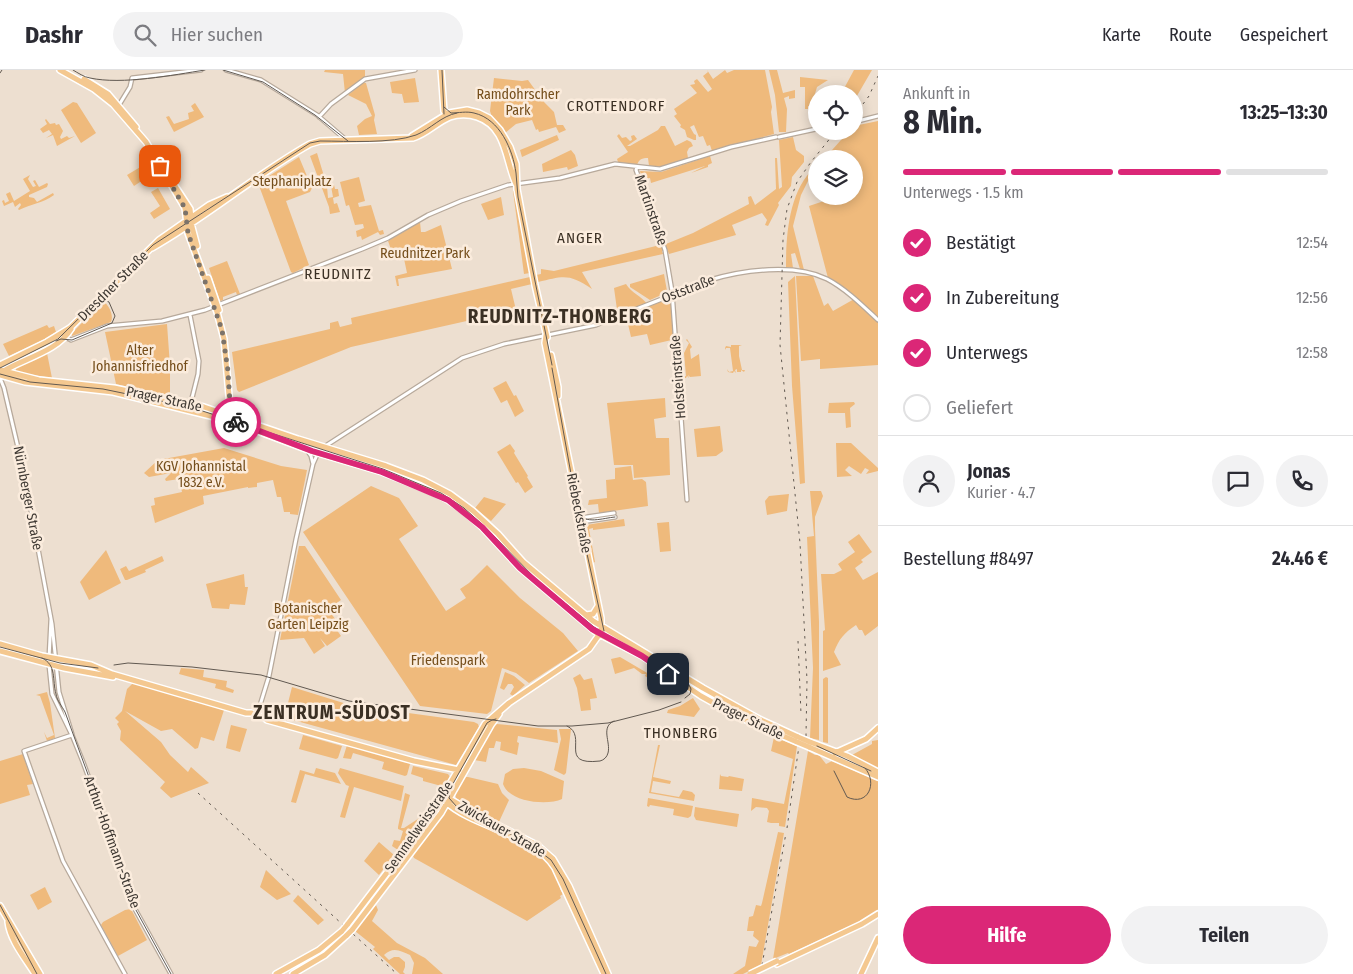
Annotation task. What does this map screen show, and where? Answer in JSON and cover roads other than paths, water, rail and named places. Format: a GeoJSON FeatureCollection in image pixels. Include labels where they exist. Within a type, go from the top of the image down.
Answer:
{"type":"FeatureCollection","features":[{"type":"Feature","properties":{"kind":"main road"},"geometry":{"type":"LineString","coordinates":[[60,70],[107,98],[143,139],[183,204],[227,338],[233,419]]}},
{"type":"Feature","properties":{"kind":"main road"},"geometry":{"type":"LineString","coordinates":[[66,70],[104,91],[119,105],[149,142],[172,181],[188,203],[189,222]]}},
{"type":"Feature","properties":{"kind":"main road"},"geometry":{"type":"LineString","coordinates":[[441,70],[446,114]]}},
{"type":"Feature","properties":{"kind":"main road","name":"Riebeckstraße"},"geometry":{"type":"LineString","coordinates":[[446,114],[467,110],[474,111],[494,122],[503,134],[512,152],[532,272],[558,387],[557,399],[602,627]]}},
{"type":"Feature","properties":{"kind":"main road","name":"Dresdner Straße"},"geometry":{"type":"LineString","coordinates":[[62,336],[152,248],[169,239],[189,222],[310,144],[340,138],[347,141],[407,138],[446,114]]}},
{"type":"Feature","properties":{"kind":"main road"},"geometry":{"type":"LineString","coordinates":[[0,365],[62,336]]}},
{"type":"Feature","properties":{"kind":"main road"},"geometry":{"type":"LineString","coordinates":[[1,374],[42,352],[62,336]]}},
{"type":"Feature","properties":{"kind":"main road","name":"Prager Straße"},"geometry":{"type":"LineString","coordinates":[[1,374],[113,392],[190,407],[386,466],[423,480],[448,493],[473,511],[498,534],[522,562],[602,627],[726,701],[798,740]]}},
{"type":"Feature","properties":{"kind":"main road","name":"Prager Straße"},"geometry":{"type":"LineString","coordinates":[[233,419],[318,453],[382,472],[419,486],[448,500],[482,527],[520,568],[599,634],[642,656],[701,696],[737,716],[798,740],[878,777]]}},
{"type":"Feature","properties":{"kind":"main road"},"geometry":{"type":"LineString","coordinates":[[419,486],[423,480]]}},
{"type":"Feature","properties":{"kind":"main road"},"geometry":{"type":"LineString","coordinates":[[586,615],[593,614],[598,605]]}},
{"type":"Feature","properties":{"kind":"main road","name":"Semmelweisstraße"},"geometry":{"type":"LineString","coordinates":[[293,974],[325,955],[352,930],[407,858],[445,798],[458,770],[485,724],[513,700],[586,651],[595,642],[602,627]]}},
{"type":"Feature","properties":{"kind":"main road","name":"Semmelweisstraße"},"geometry":{"type":"LineString","coordinates":[[586,651],[599,634]]}},
{"type":"Feature","properties":{"kind":"main road"},"geometry":{"type":"LineString","coordinates":[[595,642],[608,639]]}},
{"type":"Feature","properties":{"kind":"main road"},"geometry":{"type":"LineString","coordinates":[[0,644],[41,655],[49,654],[56,658],[92,665],[104,671],[261,719],[270,720]]}},
{"type":"Feature","properties":{"kind":"main road"},"geometry":{"type":"LineString","coordinates":[[0,651],[63,668],[143,683]]}},
{"type":"Feature","properties":{"kind":"main road","name":"Semmelweisstraße"},"geometry":{"type":"LineString","coordinates":[[276,974],[323,947],[342,931],[445,798],[464,772],[495,719],[513,700]]}},
{"type":"Feature","properties":{"kind":"main road"},"geometry":{"type":"LineString","coordinates":[[246,713],[414,761],[464,772]]}},
{"type":"Feature","properties":{"kind":"main road"},"geometry":{"type":"LineString","coordinates":[[831,756],[869,738],[878,729]]}},
{"type":"Feature","properties":{"kind":"main road","name":"Prager Straße"},"geometry":{"type":"LineString","coordinates":[[809,745],[837,752],[878,772]]}},
{"type":"Feature","properties":{"kind":"main road"},"geometry":{"type":"LineString","coordinates":[[847,756],[850,746]]}},
{"type":"Feature","properties":{"kind":"main road","name":"Zwickauer Straße"},"geometry":{"type":"LineString","coordinates":[[445,798],[485,825],[523,842],[545,856],[555,868],[604,974]]}},
{"type":"Feature","properties":{"kind":"main road","name":"Zwickauer Straße"},"geometry":{"type":"LineString","coordinates":[[445,798],[537,845],[553,859],[569,886],[608,974]]}},
{"type":"Feature","properties":{"kind":"main road"},"geometry":{"type":"LineString","coordinates":[[401,854],[407,858]]}},
{"type":"Feature","properties":{"kind":"main road"},"geometry":{"type":"LineString","coordinates":[[0,906],[40,974]]}},
{"type":"Feature","properties":{"kind":"main road"},"geometry":{"type":"LineString","coordinates":[[750,974],[878,916]]}},
{"type":"Feature","properties":{"kind":"main road"},"geometry":{"type":"LineString","coordinates":[[8,921],[15,940],[35,974]]}},
{"type":"Feature","properties":{"kind":"main road"},"geometry":{"type":"LineString","coordinates":[[861,974],[878,938]]}},
{"type":"Feature","properties":{"kind":"main road"},"geometry":{"type":"LineString","coordinates":[[757,974],[777,963]]}},
{"type":"Feature","properties":{"kind":"street"},"geometry":{"type":"LineString","coordinates":[[119,105],[130,87],[132,78],[201,70]]}},
{"type":"Feature","properties":{"kind":"street"},"geometry":{"type":"LineString","coordinates":[[226,70],[261,80],[319,117],[340,138]]}},
{"type":"Feature","properties":{"kind":"street"},"geometry":{"type":"LineString","coordinates":[[319,117],[331,104],[365,79],[415,70]]}},
{"type":"Feature","properties":{"kind":"street"},"geometry":{"type":"LineString","coordinates":[[863,120],[878,116]]}},
{"type":"Feature","properties":{"kind":"street"},"geometry":{"type":"LineString","coordinates":[[331,141],[334,136],[334,130]]}},
{"type":"Feature","properties":{"kind":"street"},"geometry":{"type":"LineString","coordinates":[[62,336],[71,340],[103,327],[120,324],[141,324],[190,315],[378,242],[428,215],[508,185],[566,176],[618,164],[660,169],[732,147],[808,131]]}},
{"type":"Feature","properties":{"kind":"street","name":"Martinstraße"},"geometry":{"type":"LineString","coordinates":[[637,167],[636,170],[665,252]]}},
{"type":"Feature","properties":{"kind":"street","name":"Holsteinstraße"},"geometry":{"type":"LineString","coordinates":[[665,252],[672,295],[687,500]]}},
{"type":"Feature","properties":{"kind":"street","name":"Oststraße"},"geometry":{"type":"LineString","coordinates":[[318,453],[462,358],[504,344],[596,325],[710,280],[739,272],[759,270],[796,271],[813,274],[830,281],[859,302],[878,320]]}},
{"type":"Feature","properties":{"kind":"street"},"geometry":{"type":"LineString","coordinates":[[190,315],[199,361],[198,374],[190,407]]}},
{"type":"Feature","properties":{"kind":"street"},"geometry":{"type":"LineString","coordinates":[[182,317],[192,323]]}},
{"type":"Feature","properties":{"kind":"street","name":"Nürnberger Straße"},"geometry":{"type":"LineString","coordinates":[[1,374],[24,473],[51,619],[57,666]]}},
{"type":"Feature","properties":{"kind":"street"},"geometry":{"type":"LineString","coordinates":[[336,440],[334,445],[336,451]]}},
{"type":"Feature","properties":{"kind":"street"},"geometry":{"type":"LineString","coordinates":[[305,448],[310,454],[313,464]]}},
{"type":"Feature","properties":{"kind":"street"},"geometry":{"type":"LineString","coordinates":[[257,715],[268,676],[313,464],[318,453]]}},
{"type":"Feature","properties":{"kind":"street"},"geometry":{"type":"LineString","coordinates":[[581,520],[615,515]]}},
{"type":"Feature","properties":{"kind":"street","name":"Nürnberger Straße"},"geometry":{"type":"LineString","coordinates":[[49,664],[51,619]]}},
{"type":"Feature","properties":{"kind":"street","name":"Arthur-Hoffmann-Straße"},"geometry":{"type":"LineString","coordinates":[[49,664],[51,688],[54,698],[72,735],[89,779],[114,846],[131,901],[171,974]]}},
{"type":"Feature","properties":{"kind":"street","name":"Arthur-Hoffmann-Straße"},"geometry":{"type":"LineString","coordinates":[[57,666],[60,698],[69,720],[72,735]]}},
{"type":"Feature","properties":{"kind":"street"},"geometry":{"type":"LineString","coordinates":[[72,735],[24,751],[63,861],[125,974]]}},
{"type":"Feature","properties":{"kind":"tram line"},"geometry":{"type":"LineString","coordinates":[[73,70],[81,75],[103,80],[132,80],[205,70]]}},
{"type":"Feature","properties":{"kind":"tram line"},"geometry":{"type":"LineString","coordinates":[[223,70],[263,82],[315,115],[348,141]]}},
{"type":"Feature","properties":{"kind":"tram line"},"geometry":{"type":"LineString","coordinates":[[442,70],[444,114]]}},
{"type":"Feature","properties":{"kind":"tram line"},"geometry":{"type":"LineString","coordinates":[[444,107],[451,113],[471,112],[483,116],[498,129],[508,145],[514,164],[518,197],[552,365]]}},
{"type":"Feature","properties":{"kind":"tram line"},"geometry":{"type":"LineString","coordinates":[[0,368],[58,339],[153,245],[310,143],[320,141],[382,141],[406,138],[416,135],[446,117],[457,113]]}},
{"type":"Feature","properties":{"kind":"tram line"},"geometry":{"type":"LineString","coordinates":[[56,341],[61,339],[72,340],[112,323],[115,316],[109,302],[102,299],[96,303]]}},
{"type":"Feature","properties":{"kind":"tram line"},"geometry":{"type":"LineString","coordinates":[[552,368],[578,513],[604,631]]}},
{"type":"Feature","properties":{"kind":"tram line"},"geometry":{"type":"LineString","coordinates":[[0,374],[30,382],[103,389],[190,407],[383,469],[441,493],[464,508],[484,526],[537,580],[594,627],[613,639]]}},
{"type":"Feature","properties":{"kind":"tram line"},"geometry":{"type":"LineString","coordinates":[[578,513],[581,517],[590,520],[615,517]]}},
{"type":"Feature","properties":{"kind":"tram line"},"geometry":{"type":"LineString","coordinates":[[0,647],[60,663],[98,668]]}},
{"type":"Feature","properties":{"kind":"tram line"},"geometry":{"type":"LineString","coordinates":[[42,658],[47,661],[52,669],[58,701],[65,712],[114,845],[131,901],[171,974]]}},
{"type":"Feature","properties":{"kind":"tram line"},"geometry":{"type":"LineString","coordinates":[[114,665],[128,663],[192,667],[261,675],[349,701],[538,726],[608,723],[659,710],[681,702]]}},
{"type":"Feature","properties":{"kind":"tram line"},"geometry":{"type":"LineString","coordinates":[[685,698],[690,694],[691,689],[687,681]]}},
{"type":"Feature","properties":{"kind":"tram line"},"geometry":{"type":"LineString","coordinates":[[496,719],[487,723],[450,789],[449,798],[457,807],[530,844],[551,860],[563,879],[606,974]]}},
{"type":"Feature","properties":{"kind":"tram line"},"geometry":{"type":"LineString","coordinates":[[567,726],[573,731],[575,736],[576,755],[580,759],[587,761],[600,761],[608,754],[607,731],[610,724],[614,721]]}},
{"type":"Feature","properties":{"kind":"tram line"},"geometry":{"type":"LineString","coordinates":[[817,746],[871,771]]}},
{"type":"Feature","properties":{"kind":"tram line"},"geometry":{"type":"LineString","coordinates":[[834,771],[847,797],[860,799],[869,792],[871,786],[871,780],[865,768]]}},
{"type":"Feature","properties":{"kind":"tram line"},"geometry":{"type":"LineString","coordinates":[[0,905],[37,974]]}},
{"type":"Feature","properties":{"kind":"railway"},"geometry":{"type":"LineString","coordinates":[[863,104],[869,96],[878,76]]}},
{"type":"Feature","properties":{"kind":"railway"},"geometry":{"type":"LineString","coordinates":[[806,736],[807,680],[800,543],[780,345],[783,240],[787,209],[797,182],[829,140]]}},
{"type":"Feature","properties":{"kind":"railway"},"geometry":{"type":"LineString","coordinates":[[798,641],[801,714]]}},
{"type":"Feature","properties":{"kind":"railway"},"geometry":{"type":"LineString","coordinates":[[787,828],[799,746]]}},
{"type":"Feature","properties":{"kind":"railway"},"geometry":{"type":"LineString","coordinates":[[198,793],[397,974]]}},
{"type":"Feature","properties":{"kind":"railway"},"geometry":{"type":"LineString","coordinates":[[762,965],[786,833]]}},
{"type":"Feature","properties":{"kind":"district","name":"CROTTENDORF"},"geometry":{"type":"Point","coordinates":[616,106]}},
{"type":"Feature","properties":{"kind":"district","name":"ANGER"},"geometry":{"type":"Point","coordinates":[580,238]}},
{"type":"Feature","properties":{"kind":"district","name":"REUDNITZ"},"geometry":{"type":"Point","coordinates":[338,274]}},
{"type":"Feature","properties":{"kind":"district","name":"REUDNITZ-THONBERG"},"geometry":{"type":"Point","coordinates":[560,316]}},
{"type":"Feature","properties":{"kind":"district","name":"ZENTRUM-SÜDOST"},"geometry":{"type":"Point","coordinates":[332,712]}},
{"type":"Feature","properties":{"kind":"district","name":"THONBERG"},"geometry":{"type":"Point","coordinates":[681,733]}},
{"type":"Feature","properties":{"kind":"park label","name":"Ramdohrscher Park"},"geometry":{"type":"Point","coordinates":[518,102]}},
{"type":"Feature","properties":{"kind":"park label","name":"Stephaniplatz"},"geometry":{"type":"Point","coordinates":[292,181]}},
{"type":"Feature","properties":{"kind":"park label","name":"Reudnitzer Park"},"geometry":{"type":"Point","coordinates":[425,253]}},
{"type":"Feature","properties":{"kind":"park label","name":"Alter Johannisfriedhof"},"geometry":{"type":"Point","coordinates":[140,358]}},
{"type":"Feature","properties":{"kind":"park label","name":"KGV Johannistal 1832 e.V."},"geometry":{"type":"Point","coordinates":[201,474]}},
{"type":"Feature","properties":{"kind":"park label","name":"Botanischer Garten Leipzig"},"geometry":{"type":"Point","coordinates":[308,616]}},
{"type":"Feature","properties":{"kind":"park label","name":"Friedenspark"},"geometry":{"type":"Point","coordinates":[448,660]}}]}
